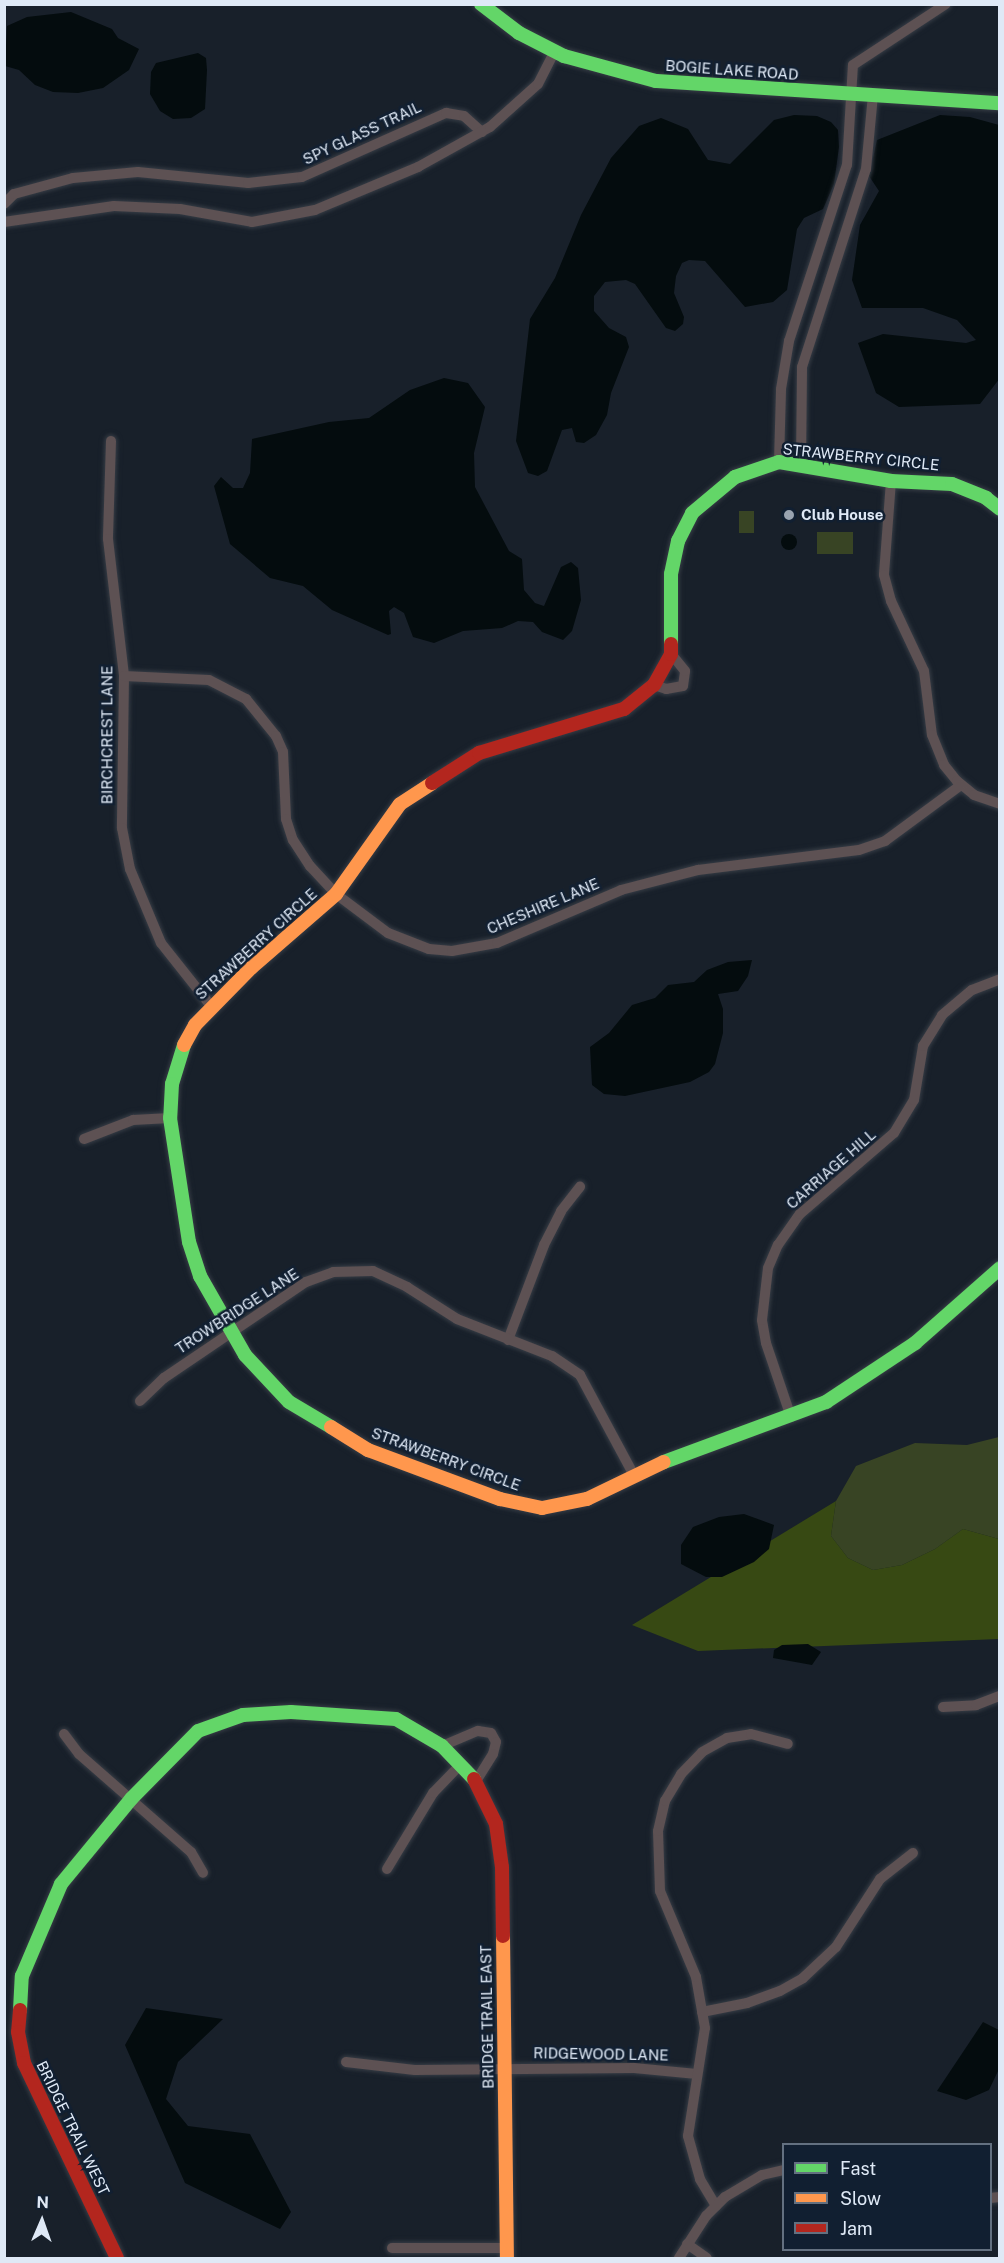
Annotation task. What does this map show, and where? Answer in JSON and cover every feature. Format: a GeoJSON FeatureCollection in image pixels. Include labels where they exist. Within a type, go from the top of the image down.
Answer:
{"type":"FeatureCollection","features":[{"type":"Feature","properties":{"kind":"street","name":"BOGIE LAKE ROAD"},"geometry":{"type":"LineString","coordinates":[[480,4],[519,33],[555,51],[617,72],[656,81],[999,103]]}},
{"type":"Feature","properties":{"kind":"street"},"geometry":{"type":"LineString","coordinates":[[779,462],[781,389],[789,341],[847,165],[848,94],[853,65],[865,54],[946,4]]}},
{"type":"Feature","properties":{"kind":"street"},"geometry":{"type":"LineString","coordinates":[[4,222],[114,206],[180,209],[233,220],[268,221],[359,195],[482,132],[538,84],[555,51]]}},
{"type":"Feature","properties":{"kind":"street"},"geometry":{"type":"LineString","coordinates":[[801,465],[800,392],[808,345],[866,169],[873,95]]}},
{"type":"Feature","properties":{"kind":"street","name":"SPY GLASS TRAIL"},"geometry":{"type":"LineString","coordinates":[[4,204],[14,194],[73,178],[158,172],[248,183],[302,177],[446,113],[464,116],[482,132]]}},
{"type":"Feature","properties":{"kind":"street"},"geometry":{"type":"LineString","coordinates":[[827,230],[843,236]]}},
{"type":"Feature","properties":{"kind":"street"},"geometry":{"type":"LineString","coordinates":[[789,341],[808,345]]}},
{"type":"Feature","properties":{"kind":"street","name":"BIRCHCREST LANE"},"geometry":{"type":"LineString","coordinates":[[111,441],[108,539],[124,676],[122,828],[130,869],[161,943],[211,1006]]}},
{"type":"Feature","properties":{"kind":"street","name":"STRAWBERRY CIRCLE"},"geometry":{"type":"LineString","coordinates":[[999,509],[986,498],[952,484],[891,481],[779,462],[735,477],[692,513],[678,541],[671,574],[671,654],[654,686],[624,709],[479,753],[430,782],[400,804],[336,894],[211,1006],[181,1049],[171,1084],[170,1118],[189,1242],[200,1276],[245,1355],[289,1402],[328,1429],[368,1450],[500,1498],[542,1509],[566,1505],[635,1477],[708,1443],[791,1417],[826,1402],[915,1343],[999,1268]]}},
{"type":"Feature","properties":{"kind":"street"},"geometry":{"type":"LineString","coordinates":[[891,481],[884,575],[891,601],[924,672],[932,735],[944,765],[961,785],[999,804]]}},
{"type":"Feature","properties":{"kind":"street","name":"STRAWBERRY CIRCLE"},"geometry":{"type":"LineString","coordinates":[[654,686],[666,689],[683,686],[686,671],[671,654]]}},
{"type":"Feature","properties":{"kind":"street","name":"CHESHIRE LANE"},"geometry":{"type":"LineString","coordinates":[[124,676],[209,680],[257,710],[284,752],[286,819],[293,840],[310,866],[336,894],[388,933],[429,949],[475,949],[621,890],[698,870],[859,850],[885,841],[961,785]]}},
{"type":"Feature","properties":{"kind":"street","name":"CARRIAGE HILL"},"geometry":{"type":"LineString","coordinates":[[791,1417],[766,1343],[762,1320],[768,1268],[778,1245],[800,1214],[894,1133],[914,1100],[923,1046],[942,1015],[972,990],[999,979]]}},
{"type":"Feature","properties":{"kind":"street"},"geometry":{"type":"LineString","coordinates":[[84,1139],[133,1120],[170,1118]]}},
{"type":"Feature","properties":{"kind":"street"},"geometry":{"type":"LineString","coordinates":[[508,1340],[544,1245],[561,1211],[580,1187]]}},
{"type":"Feature","properties":{"kind":"street","name":"TROWBRIDGE LANE"},"geometry":{"type":"LineString","coordinates":[[140,1401],[164,1378],[306,1282],[333,1272],[373,1271],[407,1287],[457,1319],[552,1356],[580,1375],[635,1477]]}},
{"type":"Feature","properties":{"kind":"street"},"geometry":{"type":"LineString","coordinates":[[943,1707],[976,1705],[999,1696]]}},
{"type":"Feature","properties":{"kind":"street","name":"BRIDGE TRAIL EAST"},"geometry":{"type":"LineString","coordinates":[[291,1712],[396,1719],[442,1746],[459,1766],[476,1780],[496,1824],[502,1867],[507,2253]]}},
{"type":"Feature","properties":{"kind":"street","name":"BRIDGE TRAIL WEST"},"geometry":{"type":"LineString","coordinates":[[117,2259],[24,2063],[18,2001],[31,1951],[61,1884],[131,1799],[198,1731],[243,1715],[291,1712]]}},
{"type":"Feature","properties":{"kind":"street"},"geometry":{"type":"LineString","coordinates":[[442,1746],[478,1731],[491,1733],[496,1742],[493,1754],[476,1780]]}},
{"type":"Feature","properties":{"kind":"street"},"geometry":{"type":"LineString","coordinates":[[64,1734],[79,1754],[191,1852],[203,1873]]}},
{"type":"Feature","properties":{"kind":"street"},"geometry":{"type":"LineString","coordinates":[[716,2206],[700,2179],[688,2136],[705,2028],[696,1977],[660,1891],[658,1831],[665,1801],[702,1752],[727,1738],[751,1734],[788,1744]]}},
{"type":"Feature","properties":{"kind":"street"},"geometry":{"type":"LineString","coordinates":[[387,1869],[433,1793],[459,1766]]}},
{"type":"Feature","properties":{"kind":"street"},"geometry":{"type":"LineString","coordinates":[[702,2012],[758,1999],[803,1978],[836,1947],[880,1879],[913,1852]]}},
{"type":"Feature","properties":{"kind":"street","name":"RIDGEWOOD LANE"},"geometry":{"type":"LineString","coordinates":[[346,2062],[415,2070],[643,2068],[697,2074]]}},
{"type":"Feature","properties":{"kind":"street"},"geometry":{"type":"LineString","coordinates":[[679,2259],[687,2244],[716,2206],[743,2184],[782,2170]]}},
{"type":"Feature","properties":{"kind":"street"},"geometry":{"type":"LineString","coordinates":[[687,2244],[707,2259]]}},
{"type":"Feature","properties":{"kind":"street"},"geometry":{"type":"LineString","coordinates":[[392,2248],[507,2253]]}},
{"type":"Feature","properties":{"kind":"green space"},"geometry":{"type":"Polygon","coordinates":[[[739,511],[754,511],[754,533],[739,533],[739,511]]]}},
{"type":"Feature","properties":{"kind":"green space"},"geometry":{"type":"Polygon","coordinates":[[[817,532],[853,532],[853,554],[817,554],[817,532]]]}},
{"type":"Feature","properties":{"kind":"green space"},"geometry":{"type":"Polygon","coordinates":[[[999,1437],[999,1539],[963,1529],[935,1549],[902,1565],[873,1570],[848,1558],[831,1536],[836,1501],[856,1466],[915,1443],[967,1445],[999,1437]]]}},
{"type":"Feature","properties":{"kind":"green space"},"geometry":{"type":"Polygon","coordinates":[[[836,1501],[831,1536],[848,1558],[873,1570],[902,1565],[935,1549],[963,1529],[999,1539],[999,1639],[698,1651],[632,1625],[836,1501]]]}},
{"type":"Feature","properties":{"kind":"shaded area"},"geometry":{"type":"Polygon","coordinates":[[[71,12],[112,29],[118,38],[139,49],[129,70],[103,88],[78,93],[53,92],[35,85],[19,70],[5,66],[7,26],[27,17],[71,12]]]}},
{"type":"Feature","properties":{"kind":"shaded area"},"geometry":{"type":"Polygon","coordinates":[[[198,53],[206,58],[205,109],[191,118],[173,119],[160,111],[150,94],[151,72],[156,63],[198,53]]]}},
{"type":"Feature","properties":{"kind":"shaded area"},"geometry":{"type":"Polygon","coordinates":[[[794,115],[817,116],[831,122],[838,130],[839,147],[834,184],[823,209],[804,218],[797,229],[787,290],[773,302],[745,307],[705,261],[689,260],[682,263],[676,276],[674,293],[684,317],[683,324],[675,331],[666,328],[635,284],[626,280],[605,282],[594,296],[594,311],[609,328],[626,337],[629,347],[611,393],[607,415],[596,435],[584,443],[576,442],[572,428],[562,430],[547,471],[538,476],[528,473],[516,441],[530,319],[555,278],[581,215],[611,158],[639,126],[661,118],[688,129],[708,160],[730,164],[774,120],[794,115]]]}},
{"type":"Feature","properties":{"kind":"shaded area"},"geometry":{"type":"Polygon","coordinates":[[[940,115],[970,117],[999,125],[1000,378],[980,404],[899,407],[876,393],[858,343],[883,334],[966,343],[976,340],[957,320],[923,308],[862,308],[852,280],[860,225],[879,191],[869,176],[877,140],[940,115]]]}},
{"type":"Feature","properties":{"kind":"shaded area"},"geometry":{"type":"Polygon","coordinates":[[[444,378],[468,383],[485,407],[474,453],[475,487],[509,551],[522,559],[524,590],[535,603],[544,606],[561,567],[571,562],[578,568],[581,600],[572,631],[563,640],[542,632],[533,622],[518,621],[502,628],[463,631],[434,643],[413,637],[404,613],[394,607],[389,611],[391,634],[388,635],[332,610],[303,586],[270,578],[230,544],[214,486],[221,477],[233,488],[243,488],[250,473],[252,439],[329,422],[369,418],[410,390],[444,378]]]}},
{"type":"Feature","properties":{"kind":"shaded area"},"geometry":{"type":"Polygon","coordinates":[[[786,534],[792,534],[797,542],[795,548],[786,550],[781,545],[781,539],[786,534]]]}},
{"type":"Feature","properties":{"kind":"shaded area"},"geometry":{"type":"Polygon","coordinates":[[[752,960],[748,976],[738,991],[718,994],[723,1009],[723,1033],[715,1064],[709,1072],[690,1082],[625,1096],[604,1094],[592,1085],[590,1047],[609,1033],[632,1005],[655,998],[668,985],[694,982],[707,970],[728,962],[752,960]]]}},
{"type":"Feature","properties":{"kind":"shaded area"},"geometry":{"type":"Polygon","coordinates":[[[744,1514],[774,1525],[769,1549],[754,1562],[722,1577],[706,1577],[681,1564],[681,1545],[693,1527],[719,1517],[744,1514]]]}},
{"type":"Feature","properties":{"kind":"shaded area"},"geometry":{"type":"Polygon","coordinates":[[[808,1644],[821,1652],[812,1665],[773,1658],[774,1650],[782,1645],[808,1644]]]}},
{"type":"Feature","properties":{"kind":"shaded area"},"geometry":{"type":"Polygon","coordinates":[[[146,2008],[223,2019],[178,2062],[166,2099],[188,2126],[250,2134],[291,2212],[280,2229],[185,2183],[125,2045],[146,2008]]]}},
{"type":"Feature","properties":{"kind":"shaded area"},"geometry":{"type":"Polygon","coordinates":[[[983,2022],[999,2030],[999,2069],[989,2090],[966,2100],[937,2091],[983,2022]]]}},
{"type":"Feature","properties":{"kind":"traffic: fast"},"geometry":{"type":"LineString","coordinates":[[481,4],[519,33],[564,56],[656,81],[1000,103]]}},
{"type":"Feature","properties":{"kind":"traffic: fast"},"geometry":{"type":"LineString","coordinates":[[671,644],[671,574],[678,541],[692,513],[735,477],[779,462],[891,481],[952,484],[986,498],[1000,509]]}},
{"type":"Feature","properties":{"kind":"traffic: fast"},"geometry":{"type":"LineString","coordinates":[[184,1045],[172,1084],[170,1118],[189,1242],[200,1276],[245,1355],[289,1402],[331,1427]]}},
{"type":"Feature","properties":{"kind":"traffic: fast"},"geometry":{"type":"LineString","coordinates":[[664,1462],[826,1402],[915,1343],[1000,1268]]}},
{"type":"Feature","properties":{"kind":"traffic: fast"},"geometry":{"type":"LineString","coordinates":[[20,2010],[22,1976],[61,1884],[131,1799],[198,1731],[243,1715],[291,1712],[396,1719],[442,1746],[474,1779]]}},
{"type":"Feature","properties":{"kind":"traffic: slow"},"geometry":{"type":"LineString","coordinates":[[184,1045],[195,1025],[251,968],[336,894],[400,804],[432,783]]}},
{"type":"Feature","properties":{"kind":"traffic: slow"},"geometry":{"type":"LineString","coordinates":[[331,1427],[368,1450],[500,1499],[542,1508],[587,1499],[664,1462]]}},
{"type":"Feature","properties":{"kind":"traffic: slow"},"geometry":{"type":"LineString","coordinates":[[503,1936],[507,2258]]}},
{"type":"Feature","properties":{"kind":"traffic: jam"},"geometry":{"type":"LineString","coordinates":[[432,783],[479,753],[624,709],[654,685],[671,654],[671,644]]}},
{"type":"Feature","properties":{"kind":"traffic: jam"},"geometry":{"type":"LineString","coordinates":[[474,1779],[496,1824],[502,1867],[503,1936]]}},
{"type":"Feature","properties":{"kind":"traffic: jam"},"geometry":{"type":"LineString","coordinates":[[20,2010],[18,2032],[24,2063],[117,2258]]}},
{"type":"Feature","properties":{"kind":"place","name":"Club House"},"geometry":{"type":"Point","coordinates":[789,515]}}]}
